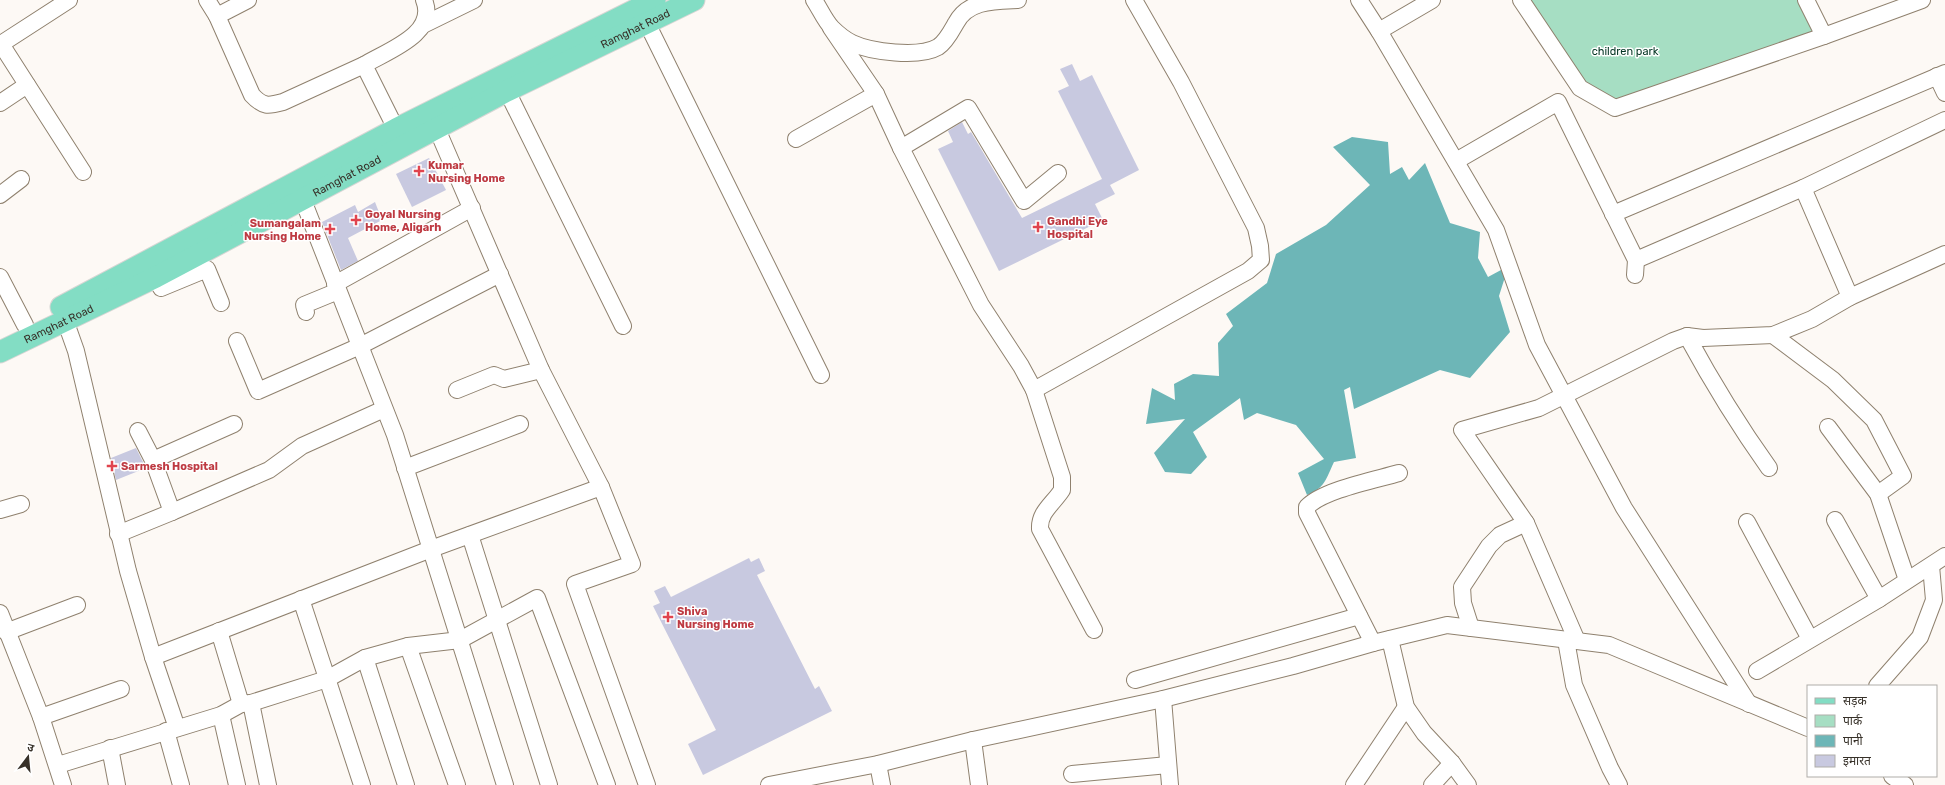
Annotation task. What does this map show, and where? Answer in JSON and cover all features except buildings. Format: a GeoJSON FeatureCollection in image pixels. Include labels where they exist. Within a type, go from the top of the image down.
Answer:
{"type":"FeatureCollection","features":[{"type":"Feature","properties":{"kind":"main road","name":"Ramghat Road"},"geometry":{"type":"LineString","coordinates":[[0,352],[156,277],[396,129],[647,11],[694,0]]}},
{"type":"Feature","properties":{"kind":"main road","name":"Ramghat Road"},"geometry":{"type":"LineString","coordinates":[[0,338],[299,190],[438,129],[647,11]]}},
{"type":"Feature","properties":{"kind":"street"},"geometry":{"type":"LineString","coordinates":[[69,0],[1,44],[83,172]]}},
{"type":"Feature","properties":{"kind":"street"},"geometry":{"type":"LineString","coordinates":[[207,0],[217,16],[252,95],[259,103],[270,106],[283,102],[364,65],[402,45],[423,25],[474,0]]}},
{"type":"Feature","properties":{"kind":"street"},"geometry":{"type":"LineString","coordinates":[[217,16],[248,0]]}},
{"type":"Feature","properties":{"kind":"street"},"geometry":{"type":"LineString","coordinates":[[423,25],[428,10],[424,0]]}},
{"type":"Feature","properties":{"kind":"street"},"geometry":{"type":"LineString","coordinates":[[814,0],[831,28],[876,94],[901,148],[981,305],[1021,366],[1034,390],[1062,477],[1062,490],[1044,512],[1040,521],[1040,529],[1094,630]]}},
{"type":"Feature","properties":{"kind":"street"},"geometry":{"type":"LineString","coordinates":[[831,28],[852,43],[898,53],[921,52],[939,47],[951,33],[960,16],[969,8],[983,2],[1018,0]]}},
{"type":"Feature","properties":{"kind":"street"},"geometry":{"type":"LineString","coordinates":[[1034,390],[1248,271],[1260,260],[1260,246],[1256,228],[1181,82],[1134,0]]}},
{"type":"Feature","properties":{"kind":"street"},"geometry":{"type":"LineString","coordinates":[[1359,0],[1456,160],[1496,230],[1537,345],[1624,508],[1749,704]]}},
{"type":"Feature","properties":{"kind":"street"},"geometry":{"type":"LineString","coordinates":[[1379,31],[1432,0]]}},
{"type":"Feature","properties":{"kind":"street"},"geometry":{"type":"LineString","coordinates":[[1521,0],[1580,88],[1615,108],[1824,36],[1922,0]]}},
{"type":"Feature","properties":{"kind":"street"},"geometry":{"type":"LineString","coordinates":[[1806,0],[1824,36]]}},
{"type":"Feature","properties":{"kind":"street"},"geometry":{"type":"LineString","coordinates":[[647,11],[821,375]]}},
{"type":"Feature","properties":{"kind":"street"},"geometry":{"type":"LineString","coordinates":[[364,65],[396,129]]}},
{"type":"Feature","properties":{"kind":"street"},"geometry":{"type":"LineString","coordinates":[[1613,214],[1941,75],[1945,93]]}},
{"type":"Feature","properties":{"kind":"street"},"geometry":{"type":"LineString","coordinates":[[0,103],[27,85]]}},
{"type":"Feature","properties":{"kind":"street"},"geometry":{"type":"LineString","coordinates":[[507,91],[623,326]]}},
{"type":"Feature","properties":{"kind":"street"},"geometry":{"type":"LineString","coordinates":[[796,140],[876,94]]}},
{"type":"Feature","properties":{"kind":"street"},"geometry":{"type":"LineString","coordinates":[[1456,160],[1558,102],[1613,214],[1636,267],[1945,120]]}},
{"type":"Feature","properties":{"kind":"street"},"geometry":{"type":"LineString","coordinates":[[901,148],[968,108],[1024,201],[1058,173]]}},
{"type":"Feature","properties":{"kind":"street"},"geometry":{"type":"LineString","coordinates":[[438,129],[542,370],[601,487],[632,564],[575,584],[647,785]]}},
{"type":"Feature","properties":{"kind":"street"},"geometry":{"type":"LineString","coordinates":[[0,195],[21,179]]}},
{"type":"Feature","properties":{"kind":"street"},"geometry":{"type":"LineString","coordinates":[[1803,188],[1850,297]]}},
{"type":"Feature","properties":{"kind":"street"},"geometry":{"type":"LineString","coordinates":[[299,190],[360,346],[405,468],[505,785]]}},
{"type":"Feature","properties":{"kind":"street"},"geometry":{"type":"LineString","coordinates":[[306,312],[304,304],[337,287],[472,208]]}},
{"type":"Feature","properties":{"kind":"street"},"geometry":{"type":"LineString","coordinates":[[1619,785],[1610,768],[1574,685],[1571,640],[1526,524],[1462,430],[1538,408],[1563,394],[1673,341],[1687,336],[1703,338],[1773,335],[1812,319],[1850,297],[1945,254]]}},
{"type":"Feature","properties":{"kind":"street"},"geometry":{"type":"LineString","coordinates":[[156,277],[161,288],[207,270],[221,303]]}},
{"type":"Feature","properties":{"kind":"street"},"geometry":{"type":"LineString","coordinates":[[237,342],[258,391],[360,346],[500,274]]}},
{"type":"Feature","properties":{"kind":"street"},"geometry":{"type":"LineString","coordinates":[[0,277],[25,325]]}},
{"type":"Feature","properties":{"kind":"street"},"geometry":{"type":"LineString","coordinates":[[65,320],[76,350],[118,534],[172,730],[180,785]]}},
{"type":"Feature","properties":{"kind":"street"},"geometry":{"type":"LineString","coordinates":[[1773,335],[1833,380],[1874,420],[1903,476],[1878,494]]}},
{"type":"Feature","properties":{"kind":"street"},"geometry":{"type":"LineString","coordinates":[[1687,336],[1723,400],[1769,468]]}},
{"type":"Feature","properties":{"kind":"street"},"geometry":{"type":"LineString","coordinates":[[457,390],[494,375],[504,379],[542,370]]}},
{"type":"Feature","properties":{"kind":"street"},"geometry":{"type":"LineString","coordinates":[[118,534],[269,470],[302,446],[384,409]]}},
{"type":"Feature","properties":{"kind":"street"},"geometry":{"type":"LineString","coordinates":[[153,460],[234,424]]}},
{"type":"Feature","properties":{"kind":"street"},"geometry":{"type":"LineString","coordinates":[[405,468],[520,424]]}},
{"type":"Feature","properties":{"kind":"street"},"geometry":{"type":"LineString","coordinates":[[1828,427],[1878,494],[1907,580]]}},
{"type":"Feature","properties":{"kind":"street"},"geometry":{"type":"LineString","coordinates":[[138,430],[153,460],[172,512]]}},
{"type":"Feature","properties":{"kind":"street"},"geometry":{"type":"LineString","coordinates":[[1373,643],[1307,513],[1306,507],[1313,500],[1326,495],[1399,472]]}},
{"type":"Feature","properties":{"kind":"street"},"geometry":{"type":"LineString","coordinates":[[153,657],[431,549],[601,487]]}},
{"type":"Feature","properties":{"kind":"street"},"geometry":{"type":"LineString","coordinates":[[0,510],[21,504]]}},
{"type":"Feature","properties":{"kind":"street"},"geometry":{"type":"LineString","coordinates":[[1835,520],[1879,599]]}},
{"type":"Feature","properties":{"kind":"street"},"geometry":{"type":"LineString","coordinates":[[1747,522],[1810,639]]}},
{"type":"Feature","properties":{"kind":"street"},"geometry":{"type":"LineString","coordinates":[[1471,628],[1463,603],[1462,587],[1489,546],[1500,535],[1526,524]]}},
{"type":"Feature","properties":{"kind":"street"},"geometry":{"type":"LineString","coordinates":[[470,535],[549,785]]}},
{"type":"Feature","properties":{"kind":"street"},"geometry":{"type":"LineString","coordinates":[[1757,671],[1879,599],[1945,556]]}},
{"type":"Feature","properties":{"kind":"street"},"geometry":{"type":"LineString","coordinates":[[1878,685],[1920,637],[1934,600],[1931,566]]}},
{"type":"Feature","properties":{"kind":"street"},"geometry":{"type":"LineString","coordinates":[[58,765],[221,715],[246,703],[327,679],[365,658],[408,646],[460,640],[537,598],[607,785]]}},
{"type":"Feature","properties":{"kind":"street"},"geometry":{"type":"LineString","coordinates":[[301,599],[362,785]]}},
{"type":"Feature","properties":{"kind":"street"},"geometry":{"type":"LineString","coordinates":[[6,632],[77,605]]}},
{"type":"Feature","properties":{"kind":"street"},"geometry":{"type":"LineString","coordinates":[[0,613],[6,632],[41,717],[58,765],[63,785]]}},
{"type":"Feature","properties":{"kind":"street"},"geometry":{"type":"LineString","coordinates":[[1135,680],[1359,616]]}},
{"type":"Feature","properties":{"kind":"street"},"geometry":{"type":"LineString","coordinates":[[769,785],[878,764],[973,740],[1163,699],[1293,666],[1373,643],[1447,625],[1609,645],[1807,728]]}},
{"type":"Feature","properties":{"kind":"street"},"geometry":{"type":"LineString","coordinates":[[219,631],[246,703],[268,785]]}},
{"type":"Feature","properties":{"kind":"street"},"geometry":{"type":"LineString","coordinates":[[1390,639],[1406,707],[1424,733],[1452,763],[1468,785]]}},
{"type":"Feature","properties":{"kind":"street"},"geometry":{"type":"LineString","coordinates":[[408,646],[457,785]]}},
{"type":"Feature","properties":{"kind":"street"},"geometry":{"type":"LineString","coordinates":[[365,658],[406,785]]}},
{"type":"Feature","properties":{"kind":"street"},"geometry":{"type":"LineString","coordinates":[[41,717],[121,689]]}},
{"type":"Feature","properties":{"kind":"street"},"geometry":{"type":"LineString","coordinates":[[1163,699],[1170,785]]}},
{"type":"Feature","properties":{"kind":"street"},"geometry":{"type":"LineString","coordinates":[[1354,785],[1406,707]]}},
{"type":"Feature","properties":{"kind":"street"},"geometry":{"type":"LineString","coordinates":[[221,715],[237,785]]}},
{"type":"Feature","properties":{"kind":"street"},"geometry":{"type":"LineString","coordinates":[[973,740],[979,785]]}},
{"type":"Feature","properties":{"kind":"street"},"geometry":{"type":"LineString","coordinates":[[110,748],[118,785]]}},
{"type":"Feature","properties":{"kind":"street"},"geometry":{"type":"LineString","coordinates":[[1432,785],[1452,763]]}},
{"type":"Feature","properties":{"kind":"street"},"geometry":{"type":"LineString","coordinates":[[878,764],[882,785]]}},
{"type":"Feature","properties":{"kind":"street"},"geometry":{"type":"LineString","coordinates":[[1072,774],[1168,765]]}},
{"type":"Feature","properties":{"kind":"street"},"geometry":{"type":"LineString","coordinates":[[1893,777],[1905,785]]}},
{"type":"Feature","properties":{"kind":"green space","name":"children park"},"geometry":{"type":"Polygon","coordinates":[[[1521,0],[1806,0],[1824,36],[1625,105],[1580,88],[1521,0]]]}},
{"type":"Feature","properties":{"kind":"water"},"geometry":{"type":"Polygon","coordinates":[[[1352,137],[1388,142],[1390,174],[1402,167],[1409,180],[1425,163],[1450,223],[1480,232],[1478,258],[1488,277],[1501,270],[1505,277],[1499,296],[1510,332],[1470,378],[1440,370],[1354,409],[1350,387],[1344,390],[1356,458],[1334,462],[1327,478],[1321,486],[1307,495],[1298,473],[1324,459],[1296,425],[1257,413],[1244,420],[1240,398],[1193,432],[1207,457],[1191,474],[1165,472],[1154,453],[1185,419],[1146,424],[1152,388],[1175,400],[1174,384],[1193,374],[1219,376],[1218,343],[1233,326],[1226,314],[1267,283],[1276,254],[1326,225],[1370,185],[1333,147],[1352,137]]]}},
{"type":"Feature","properties":{"kind":"place","name":"Kumar Nursing Home"},"geometry":{"type":"Point","coordinates":[419,171]}},
{"type":"Feature","properties":{"kind":"place","name":"Goyal Nursing Home, Aligarh"},"geometry":{"type":"Point","coordinates":[356,220]}},
{"type":"Feature","properties":{"kind":"place","name":"Gandhi Eye Hospital"},"geometry":{"type":"Point","coordinates":[1038,227]}},
{"type":"Feature","properties":{"kind":"place","name":"Sumangalam Nursing Home"},"geometry":{"type":"Point","coordinates":[330,229]}},
{"type":"Feature","properties":{"kind":"place","name":"Sarmesh Hospital"},"geometry":{"type":"Point","coordinates":[112,466]}},
{"type":"Feature","properties":{"kind":"place","name":"Shiva Nursing Home"},"geometry":{"type":"Point","coordinates":[668,617]}}]}
